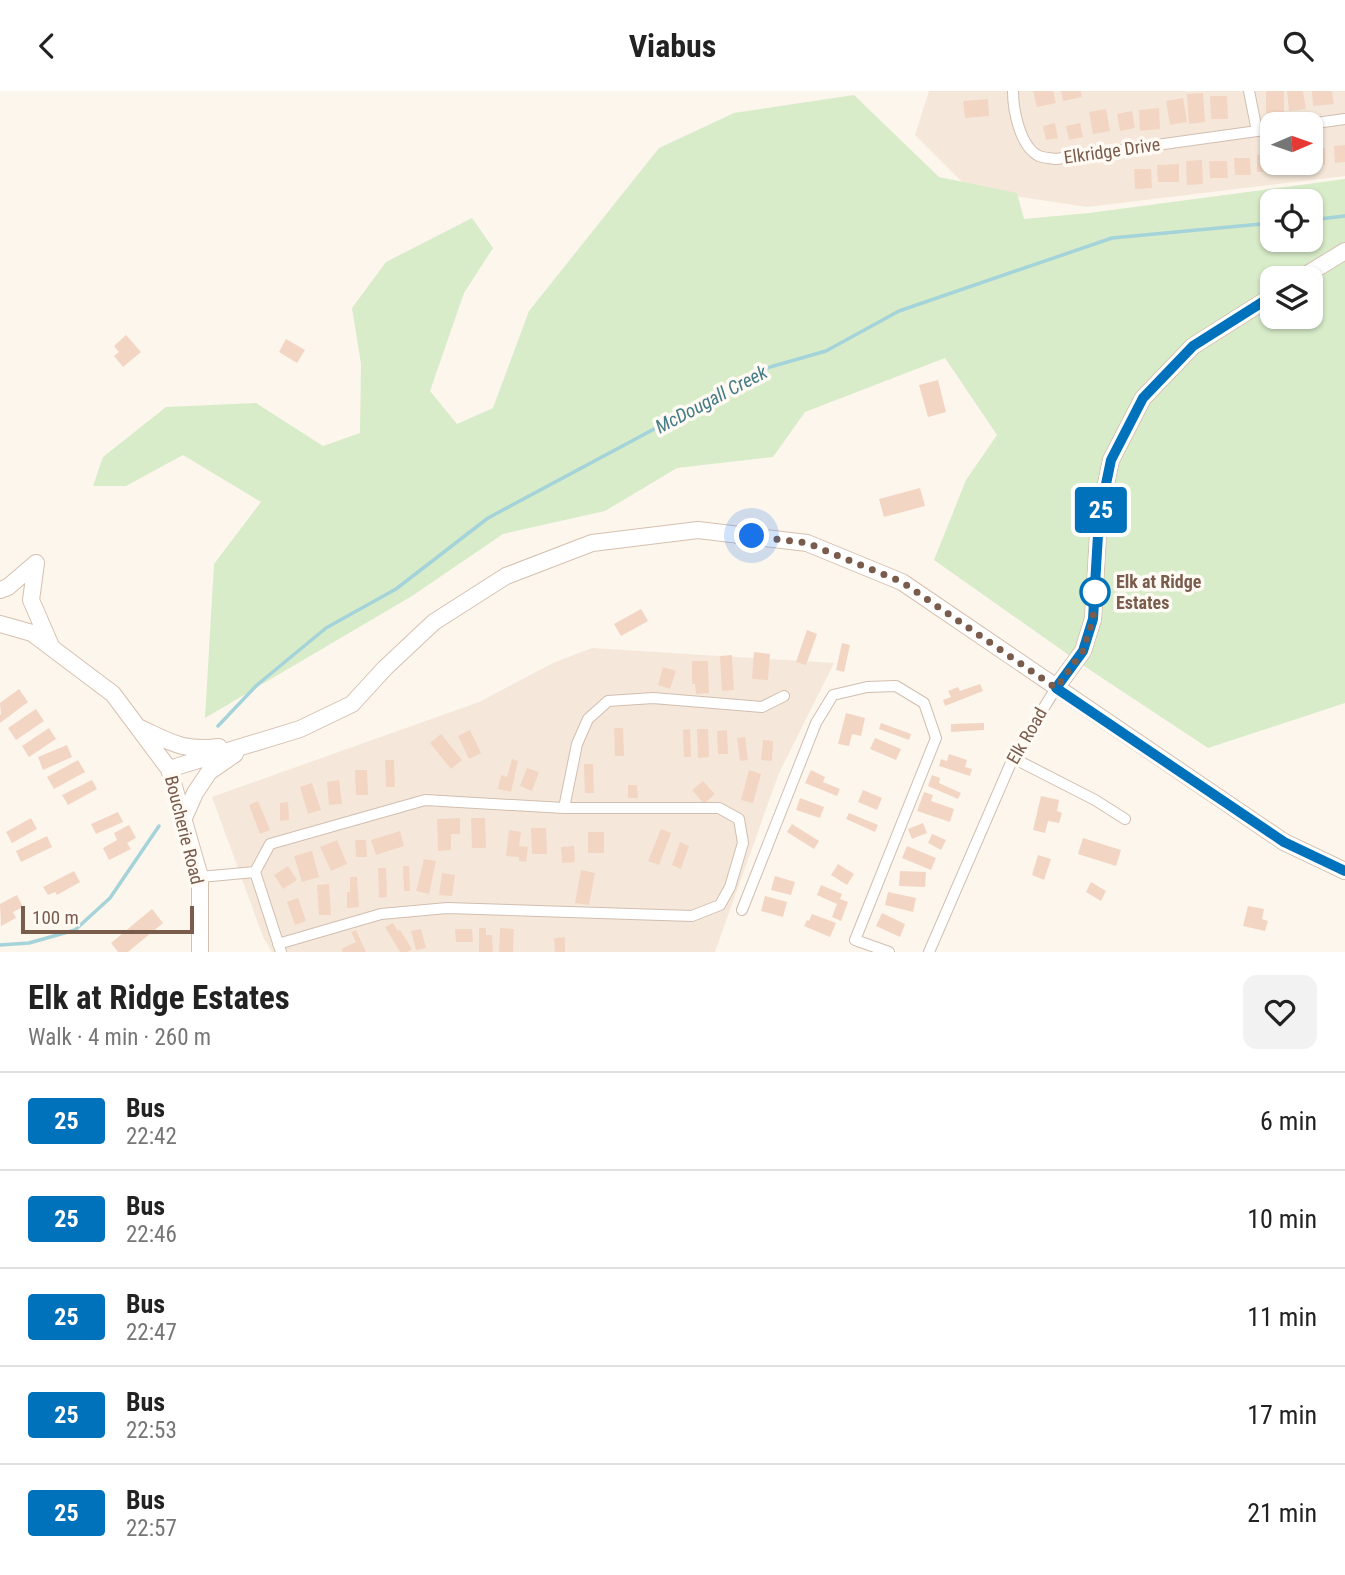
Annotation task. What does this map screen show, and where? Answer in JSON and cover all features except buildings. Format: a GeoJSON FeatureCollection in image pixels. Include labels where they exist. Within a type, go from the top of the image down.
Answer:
{"type":"FeatureCollection","features":[{"type":"Feature","properties":{"kind":"street","name":"Elkridge Drive"},"geometry":{"type":"LineString","coordinates":[[1013,91],[1014,113],[1024,141],[1038,156],[1056,159],[1260,131]]}},
{"type":"Feature","properties":{"kind":"street"},"geometry":{"type":"LineString","coordinates":[[1249,91],[1257,131]]}},
{"type":"Feature","properties":{"kind":"street"},"geometry":{"type":"LineString","coordinates":[[1323,122],[1345,120]]}},
{"type":"Feature","properties":{"kind":"street"},"geometry":{"type":"LineString","coordinates":[[1321,266],[1345,251]]}},
{"type":"Feature","properties":{"kind":"street","name":"Elk Road"},"geometry":{"type":"LineString","coordinates":[[929,952],[1013,758],[1056,688],[1083,651],[1093,619],[1099,518],[1111,460],[1143,398],[1193,346],[1260,304]]}},
{"type":"Feature","properties":{"kind":"street"},"geometry":{"type":"LineString","coordinates":[[169,769],[300,729],[352,704],[385,668],[434,622],[506,576],[592,543],[698,530],[807,543],[902,582],[1284,842],[1345,871]]}},
{"type":"Feature","properties":{"kind":"street"},"geometry":{"type":"LineString","coordinates":[[0,590],[8,587],[36,563],[31,600],[52,648]]}},
{"type":"Feature","properties":{"kind":"street","name":"Boucherie Road"},"geometry":{"type":"LineString","coordinates":[[0,624],[32,633],[113,694],[169,769],[200,877],[200,952]]}},
{"type":"Feature","properties":{"kind":"street"},"geometry":{"type":"LineString","coordinates":[[742,910],[816,723],[833,695],[867,687],[896,686],[924,703],[936,738],[855,940],[889,952]]}},
{"type":"Feature","properties":{"kind":"street"},"geometry":{"type":"LineString","coordinates":[[564,808],[577,744],[588,719],[608,701],[653,698],[762,707],[784,697]]}},
{"type":"Feature","properties":{"kind":"street"},"geometry":{"type":"LineString","coordinates":[[137,726],[183,747],[200,749],[249,745]]}},
{"type":"Feature","properties":{"kind":"street"},"geometry":{"type":"LineString","coordinates":[[183,820],[195,793],[209,772],[249,745]]}},
{"type":"Feature","properties":{"kind":"street"},"geometry":{"type":"LineString","coordinates":[[1013,758],[1095,800],[1125,819]]}},
{"type":"Feature","properties":{"kind":"street"},"geometry":{"type":"LineString","coordinates":[[425,800],[564,808],[719,808],[739,820],[743,843],[730,887],[720,905],[692,916],[447,908],[381,914],[280,948],[255,872],[270,844],[425,800]]}},
{"type":"Feature","properties":{"kind":"street"},"geometry":{"type":"LineString","coordinates":[[200,877],[255,872]]}},
{"type":"Feature","properties":{"kind":"shaded area"},"geometry":{"type":"Polygon","coordinates":[[[929,91],[1345,91],[1345,176],[1087,207],[969,189],[915,135],[929,91]]]}},
{"type":"Feature","properties":{"kind":"shaded area"},"geometry":{"type":"Polygon","coordinates":[[[592,648],[834,663],[779,773],[715,952],[272,952],[263,937],[212,797],[479,702],[553,663],[592,648]]]}},
{"type":"Feature","properties":{"kind":"green space"},"geometry":{"type":"Polygon","coordinates":[[[854,95],[939,177],[1017,193],[1024,219],[1260,190],[1260,252],[1323,252],[1323,189],[1270,189],[1345,179],[1345,703],[1208,748],[1090,670],[934,560],[966,480],[997,435],[945,358],[805,412],[773,457],[677,468],[605,511],[503,534],[412,596],[205,718],[214,564],[261,502],[183,455],[126,486],[93,486],[103,457],[166,407],[256,403],[323,446],[360,433],[361,364],[352,308],[386,262],[472,218],[493,248],[464,293],[430,391],[457,424],[493,408],[529,311],[659,148],[734,113],[854,95]]]}},
{"type":"Feature","properties":{"kind":"waterway","name":"McDougall Creek"},"geometry":{"type":"LineString","coordinates":[[1323,219],[1345,216]]}},
{"type":"Feature","properties":{"kind":"waterway","name":"McDougall Creek"},"geometry":{"type":"LineString","coordinates":[[218,726],[257,685],[326,628],[396,589],[488,518],[770,367],[826,351],[899,311],[1112,238],[1260,224]]}},
{"type":"Feature","properties":{"kind":"waterway","name":"McDougall Creek"},"geometry":{"type":"LineString","coordinates":[[0,945],[29,943],[75,930],[110,898],[159,826]]}},
{"type":"Feature","properties":{"kind":"bus line","name":"25"},"geometry":{"type":"LineString","coordinates":[[1260,304],[1193,346],[1143,398],[1111,460],[1099,518],[1093,619],[1083,651],[1056,688],[1284,842],[1345,871]]}},
{"type":"Feature","properties":{"kind":"place","name":"Elk at Ridge Estates"},"geometry":{"type":"Point","coordinates":[1095,592]}},
{"type":"Feature","properties":{"kind":"route"},"geometry":{"type":"LineString","coordinates":[[752,536],[807,543],[902,582],[1056,688],[1083,651],[1093,619],[1095,592]]}}]}
